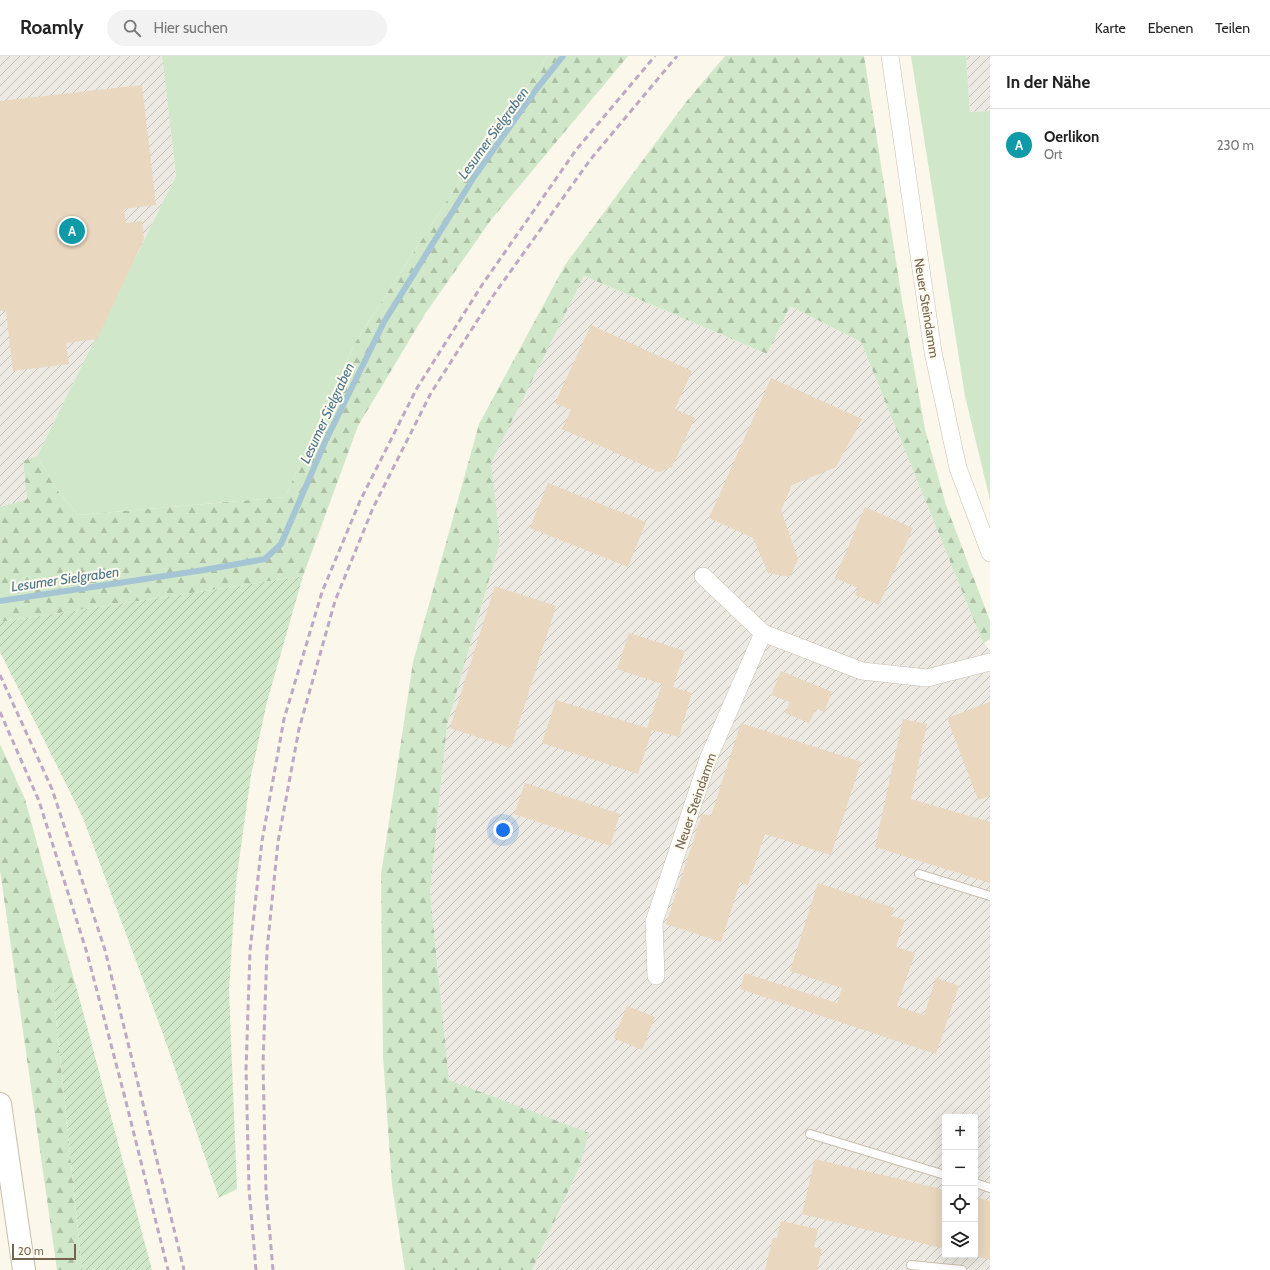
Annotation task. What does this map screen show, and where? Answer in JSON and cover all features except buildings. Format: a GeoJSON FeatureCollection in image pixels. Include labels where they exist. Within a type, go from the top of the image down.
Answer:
{"type":"FeatureCollection","features":[{"type":"Feature","properties":{"kind":"main road"},"geometry":{"type":"LineString","coordinates":[[0,1104],[24,1270]]}},
{"type":"Feature","properties":{"kind":"street","name":"Neuer Steindamm"},"geometry":{"type":"LineString","coordinates":[[890,56],[933,352],[958,468],[990,553]]}},
{"type":"Feature","properties":{"kind":"street"},"geometry":{"type":"LineString","coordinates":[[703,576],[763,633],[862,671],[927,678],[990,662]]}},
{"type":"Feature","properties":{"kind":"street","name":"Neuer Steindamm"},"geometry":{"type":"LineString","coordinates":[[656,976],[654,922],[708,759],[763,633]]}},
{"type":"Feature","properties":{"kind":"lane"},"geometry":{"type":"LineString","coordinates":[[919,874],[990,896]]}},
{"type":"Feature","properties":{"kind":"lane"},"geometry":{"type":"LineString","coordinates":[[810,1134],[942,1173]]}},
{"type":"Feature","properties":{"kind":"lane"},"geometry":{"type":"LineString","coordinates":[[978,1184],[990,1188]]}},
{"type":"Feature","properties":{"kind":"lane"},"geometry":{"type":"LineString","coordinates":[[911,1266],[962,1270]]}},
{"type":"Feature","properties":{"kind":"shaded area"},"geometry":{"type":"Polygon","coordinates":[[[0,56],[162,56],[176,176],[37,456],[23,461],[27,499],[0,507],[0,56]]]}},
{"type":"Feature","properties":{"kind":"shaded area"},"geometry":{"type":"Polygon","coordinates":[[[966,56],[990,56],[990,111],[970,112],[966,56]]]}},
{"type":"Feature","properties":{"kind":"shaded area"},"geometry":{"type":"Polygon","coordinates":[[[584,276],[767,354],[790,306],[861,342],[981,638],[990,651],[990,1270],[532,1270],[579,1168],[449,1080],[430,892],[447,725],[500,542],[490,463],[584,276]]]}},
{"type":"Feature","properties":{"kind":"green space"},"geometry":{"type":"Polygon","coordinates":[[[162,56],[548,56],[468,168],[355,343],[285,497],[78,515],[58,491],[37,456],[176,176],[162,56]]]}},
{"type":"Feature","properties":{"kind":"green space"},"geometry":{"type":"Polygon","coordinates":[[[548,56],[628,56],[491,220],[425,314],[358,426],[303,576],[0,622],[0,507],[27,499],[23,461],[37,456],[58,491],[78,515],[285,497],[355,343],[468,168],[548,56]]]}},
{"type":"Feature","properties":{"kind":"green space"},"geometry":{"type":"Polygon","coordinates":[[[725,56],[864,56],[903,306],[925,429],[946,505],[990,621],[990,639],[984,643],[981,638],[861,342],[790,306],[767,354],[584,276],[491,463],[500,542],[447,725],[430,892],[449,1080],[589,1133],[579,1168],[532,1270],[405,1270],[392,1185],[383,1057],[381,875],[413,662],[479,424],[565,265],[686,102],[725,56]]]}},
{"type":"Feature","properties":{"kind":"green space"},"geometry":{"type":"Polygon","coordinates":[[[911,56],[966,56],[970,112],[990,111],[990,500],[965,396],[911,56]]]}},
{"type":"Feature","properties":{"kind":"green space"},"geometry":{"type":"Polygon","coordinates":[[[303,576],[267,702],[251,775],[236,882],[229,990],[237,1189],[219,1198],[163,1034],[83,818],[0,652],[0,622],[303,576]]]}},
{"type":"Feature","properties":{"kind":"green space"},"geometry":{"type":"Polygon","coordinates":[[[0,744],[25,799],[75,983],[53,988],[82,1270],[57,1270],[0,870],[0,744]]]}},
{"type":"Feature","properties":{"kind":"green space"},"geometry":{"type":"Polygon","coordinates":[[[75,983],[152,1270],[82,1270],[53,987],[75,983]]]}},
{"type":"Feature","properties":{"kind":"waterway","name":"Lesumer Sielgraben"},"geometry":{"type":"LineString","coordinates":[[0,601],[204,570],[265,559],[281,544],[325,442],[384,322],[474,177],[538,87],[563,56]]}},
{"type":"Feature","properties":{"kind":"railway"},"geometry":{"type":"LineString","coordinates":[[256,1270],[249,1189],[246,1069],[250,951],[262,841],[284,719],[322,592],[360,501],[417,388],[482,285],[576,150],[655,56]]}},
{"type":"Feature","properties":{"kind":"railway"},"geometry":{"type":"LineString","coordinates":[[273,1270],[266,1190],[263,1065],[267,950],[278,842],[299,729],[335,601],[373,508],[431,393],[493,296],[590,160],[677,56]]}},
{"type":"Feature","properties":{"kind":"railway"},"geometry":{"type":"LineString","coordinates":[[0,675],[52,789],[105,950],[184,1270]]}},
{"type":"Feature","properties":{"kind":"railway"},"geometry":{"type":"LineString","coordinates":[[0,712],[39,801],[87,953],[168,1270]]}},
{"type":"Feature","properties":{"kind":"place","name":"Oerlikon"},"geometry":{"type":"Point","coordinates":[72,231]}}]}
